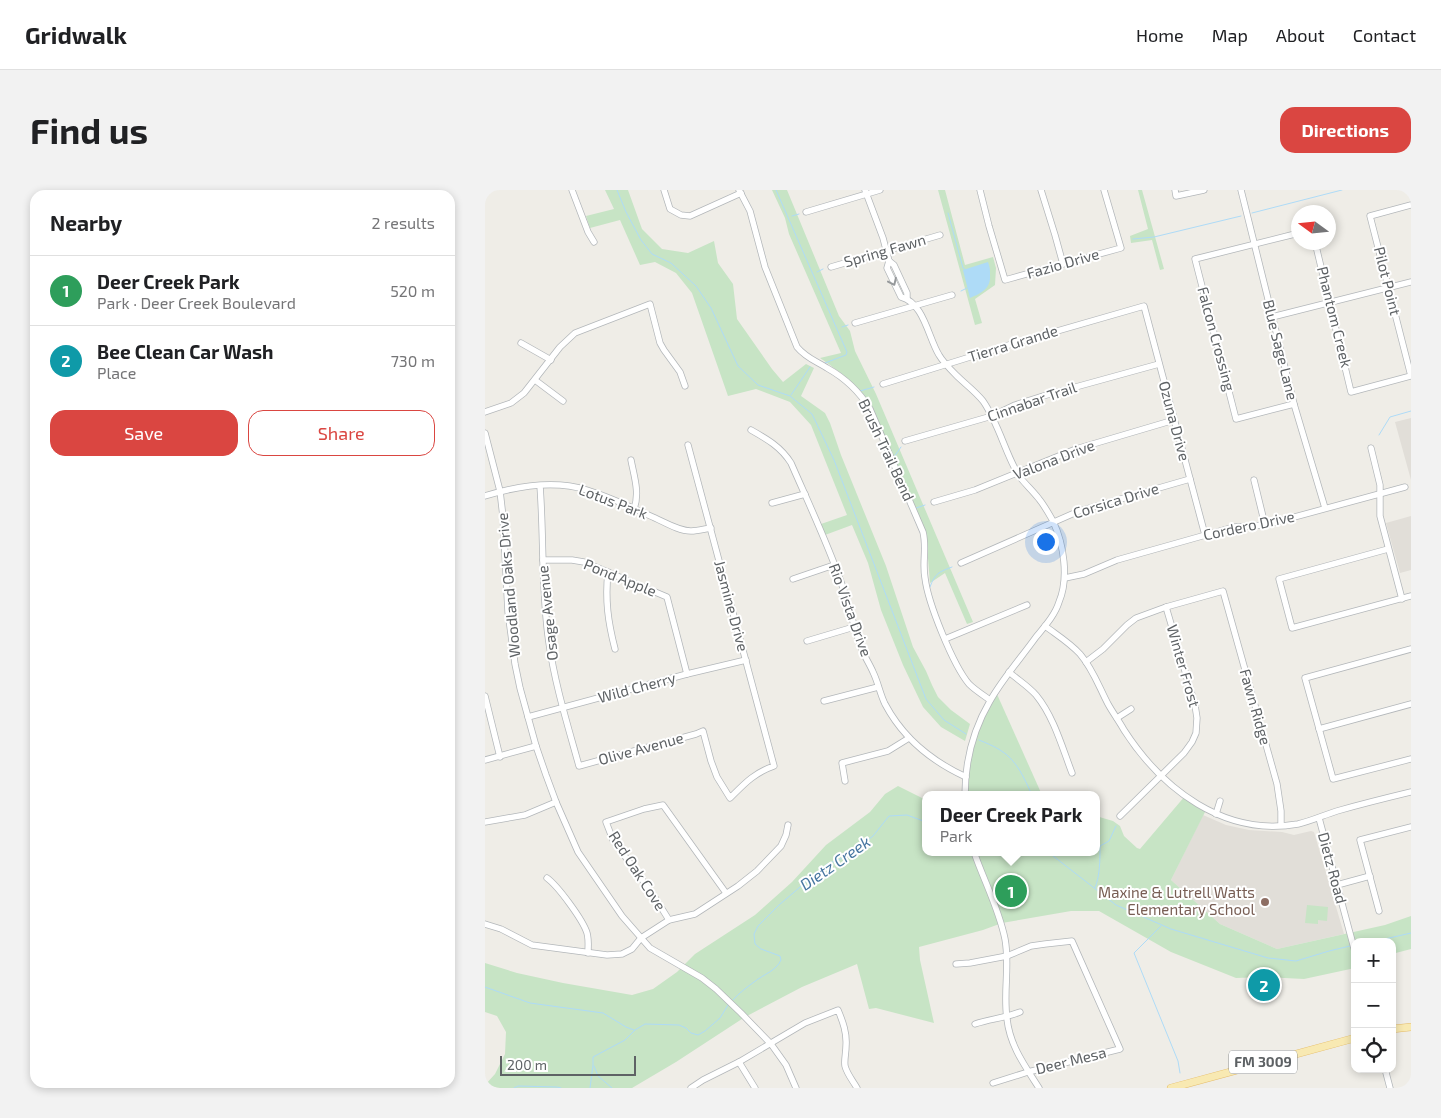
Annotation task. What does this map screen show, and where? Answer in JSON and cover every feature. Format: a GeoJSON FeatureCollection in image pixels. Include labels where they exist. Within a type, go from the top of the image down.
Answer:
{"type":"FeatureCollection","features":[{"type":"Feature","properties":{"kind":"main road"},"geometry":{"type":"LineString","coordinates":[[1396,1029],[1411,1027]]}},
{"type":"Feature","properties":{"kind":"main road","name":"FM 3009"},"geometry":{"type":"LineString","coordinates":[[1171,1088],[1351,1039]]}},
{"type":"Feature","properties":{"kind":"street"},"geometry":{"type":"LineString","coordinates":[[572,190],[588,232],[594,242]]}},
{"type":"Feature","properties":{"kind":"street"},"geometry":{"type":"LineString","coordinates":[[664,190],[670,208],[681,215],[690,216],[740,192]]}},
{"type":"Feature","properties":{"kind":"street"},"geometry":{"type":"LineString","coordinates":[[806,212],[865,192],[880,190]]}},
{"type":"Feature","properties":{"kind":"street","name":"Fazio Drive"},"geometry":{"type":"LineString","coordinates":[[980,190],[1005,280],[1121,248],[1104,190]]}},
{"type":"Feature","properties":{"kind":"street"},"geometry":{"type":"LineString","coordinates":[[1041,190],[1063,264]]}},
{"type":"Feature","properties":{"kind":"street"},"geometry":{"type":"LineString","coordinates":[[1176,193],[1204,190]]}},
{"type":"Feature","properties":{"kind":"street","name":"Blue Sage Lane"},"geometry":{"type":"LineString","coordinates":[[1241,190],[1294,404],[1325,508]]}},
{"type":"Feature","properties":{"kind":"street","name":"Brush Trail Bend"},"geometry":{"type":"LineString","coordinates":[[740,192],[750,211],[765,267],[797,347],[806,356],[845,379],[861,395],[873,415],[923,532],[925,544],[924,576],[934,613],[962,674],[970,685],[990,700]]}},
{"type":"Feature","properties":{"kind":"street"},"geometry":{"type":"LineString","coordinates":[[865,192],[889,261],[894,264],[907,293],[907,298],[923,320],[933,344],[946,365],[976,393],[992,416],[1013,466],[1041,500],[1053,522],[1060,543],[1065,578],[1059,604],[1045,626],[1009,672],[990,700],[977,724],[969,752],[965,791]]}},
{"type":"Feature","properties":{"kind":"street","name":"Pilot Point"},"geometry":{"type":"LineString","coordinates":[[1411,205],[1370,216],[1411,376]]}},
{"type":"Feature","properties":{"kind":"street","name":"Spring Fawn"},"geometry":{"type":"LineString","coordinates":[[831,267],[940,235]]}},
{"type":"Feature","properties":{"kind":"street"},"geometry":{"type":"LineString","coordinates":[[1254,244],[1291,235]]}},
{"type":"Feature","properties":{"kind":"street","name":"Falcon Crossing"},"geometry":{"type":"LineString","coordinates":[[1254,244],[1195,260],[1237,419],[1294,404]]}},
{"type":"Feature","properties":{"kind":"street","name":"Phantom Creek"},"geometry":{"type":"LineString","coordinates":[[1317,250],[1351,392],[1411,376]]}},
{"type":"Feature","properties":{"kind":"street"},"geometry":{"type":"LineString","coordinates":[[1272,317],[1411,282]]}},
{"type":"Feature","properties":{"kind":"street"},"geometry":{"type":"LineString","coordinates":[[855,323],[952,295]]}},
{"type":"Feature","properties":{"kind":"street"},"geometry":{"type":"LineString","coordinates":[[485,412],[502,407],[517,399],[529,389],[567,339],[575,333],[650,304],[660,343],[680,372],[685,386]]}},
{"type":"Feature","properties":{"kind":"street","name":"Tierra Grande"},"geometry":{"type":"LineString","coordinates":[[883,384],[1144,306]]}},
{"type":"Feature","properties":{"kind":"street","name":"Ozuna Drive"},"geometry":{"type":"LineString","coordinates":[[1144,306],[1205,535]]}},
{"type":"Feature","properties":{"kind":"street"},"geometry":{"type":"LineString","coordinates":[[521,343],[551,360]]}},
{"type":"Feature","properties":{"kind":"street","name":"Cinnabar Trail"},"geometry":{"type":"LineString","coordinates":[[905,441],[992,416],[1033,399],[1159,364]]}},
{"type":"Feature","properties":{"kind":"street"},"geometry":{"type":"LineString","coordinates":[[535,380],[563,402]]}},
{"type":"Feature","properties":{"kind":"street","name":"Valona Drive"},"geometry":{"type":"LineString","coordinates":[[935,502],[975,490],[1056,456],[1174,420]]}},
{"type":"Feature","properties":{"kind":"street","name":"Rio Vista Drive"},"geometry":{"type":"LineString","coordinates":[[751,430],[777,445],[791,463],[841,582],[863,652],[873,670],[878,687],[898,725],[909,738],[935,761],[966,777]]}},
{"type":"Feature","properties":{"kind":"street","name":"Woodland Oaks Drive"},"geometry":{"type":"LineString","coordinates":[[485,433],[500,491],[509,621],[515,664],[536,746],[556,802],[581,858],[622,916],[650,948],[702,978],[718,991],[771,1044],[786,1065],[796,1088]]}},
{"type":"Feature","properties":{"kind":"street","name":"Jasmine Drive"},"geometry":{"type":"LineString","coordinates":[[688,445],[774,766],[758,772],[730,798]]}},
{"type":"Feature","properties":{"kind":"street"},"geometry":{"type":"LineString","coordinates":[[1371,448],[1381,493],[1380,516],[1402,599]]}},
{"type":"Feature","properties":{"kind":"street"},"geometry":{"type":"LineString","coordinates":[[631,460],[637,490],[634,509]]}},
{"type":"Feature","properties":{"kind":"street","name":"Corsica Drive"},"geometry":{"type":"LineString","coordinates":[[961,563],[1079,511],[1190,479]]}},
{"type":"Feature","properties":{"kind":"street"},"geometry":{"type":"LineString","coordinates":[[1254,480],[1265,525]]}},
{"type":"Feature","properties":{"kind":"street","name":"Lotus Park"},"geometry":{"type":"LineString","coordinates":[[485,496],[500,491],[564,485],[585,489],[687,530],[697,531],[711,528]]}},
{"type":"Feature","properties":{"kind":"street","name":"Osage Avenue"},"geometry":{"type":"LineString","coordinates":[[540,486],[548,641],[579,766]]}},
{"type":"Feature","properties":{"kind":"street","name":"Cordero Drive"},"geometry":{"type":"LineString","coordinates":[[1065,578],[1084,574],[1117,560],[1234,527],[1265,525],[1405,486]]}},
{"type":"Feature","properties":{"kind":"street"},"geometry":{"type":"LineString","coordinates":[[772,503],[805,494]]}},
{"type":"Feature","properties":{"kind":"street"},"geometry":{"type":"LineString","coordinates":[[1388,549],[1279,579],[1292,628],[1411,596]]}},
{"type":"Feature","properties":{"kind":"street","name":"Pond Apple"},"geometry":{"type":"LineString","coordinates":[[543,560],[584,562],[667,597],[687,674]]}},
{"type":"Feature","properties":{"kind":"street"},"geometry":{"type":"LineString","coordinates":[[793,579],[834,565]]}},
{"type":"Feature","properties":{"kind":"street"},"geometry":{"type":"LineString","coordinates":[[608,572],[606,589],[607,610],[615,649]]}},
{"type":"Feature","properties":{"kind":"street","name":"Fawn Ridge"},"geometry":{"type":"LineString","coordinates":[[1166,607],[1223,591],[1277,784],[1281,825]]}},
{"type":"Feature","properties":{"kind":"street"},"geometry":{"type":"LineString","coordinates":[[945,639],[1027,604]]}},
{"type":"Feature","properties":{"kind":"street"},"geometry":{"type":"LineString","coordinates":[[1086,662],[1103,649],[1127,625],[1143,615],[1166,607]]}},
{"type":"Feature","properties":{"kind":"street","name":"Winter Frost"},"geometry":{"type":"LineString","coordinates":[[1121,816],[1162,775],[1194,738],[1197,724],[1195,705],[1166,607]]}},
{"type":"Feature","properties":{"kind":"street"},"geometry":{"type":"LineString","coordinates":[[807,641],[854,626]]}},
{"type":"Feature","properties":{"kind":"street"},"geometry":{"type":"LineString","coordinates":[[1045,626],[1075,648],[1086,662],[1117,718],[1134,744],[1162,775],[1187,798],[1216,814],[1252,824],[1297,824],[1319,818]]}},
{"type":"Feature","properties":{"kind":"street"},"geometry":{"type":"LineString","coordinates":[[1411,649],[1305,678],[1333,779],[1411,759]]}},
{"type":"Feature","properties":{"kind":"street","name":"Wild Cherry"},"geometry":{"type":"LineString","coordinates":[[528,717],[746,660]]}},
{"type":"Feature","properties":{"kind":"street"},"geometry":{"type":"LineString","coordinates":[[1009,672],[1029,688],[1041,702],[1054,728],[1072,773]]}},
{"type":"Feature","properties":{"kind":"street"},"geometry":{"type":"LineString","coordinates":[[824,701],[878,687]]}},
{"type":"Feature","properties":{"kind":"street"},"geometry":{"type":"LineString","coordinates":[[485,696],[500,757]]}},
{"type":"Feature","properties":{"kind":"street"},"geometry":{"type":"LineString","coordinates":[[1319,729],[1411,704]]}},
{"type":"Feature","properties":{"kind":"street"},"geometry":{"type":"LineString","coordinates":[[1117,718],[1131,709]]}},
{"type":"Feature","properties":{"kind":"street","name":"Olive Avenue"},"geometry":{"type":"LineString","coordinates":[[579,766],[703,731],[717,777],[730,798]]}},
{"type":"Feature","properties":{"kind":"street"},"geometry":{"type":"LineString","coordinates":[[845,781],[842,764],[888,751],[909,738]]}},
{"type":"Feature","properties":{"kind":"street"},"geometry":{"type":"LineString","coordinates":[[485,760],[536,746]]}},
{"type":"Feature","properties":{"kind":"street","name":"Dietz Road"},"geometry":{"type":"LineString","coordinates":[[1351,938],[1319,818],[1411,792]]}},
{"type":"Feature","properties":{"kind":"street"},"geometry":{"type":"LineString","coordinates":[[1216,814],[1220,801]]}},
{"type":"Feature","properties":{"kind":"street"},"geometry":{"type":"LineString","coordinates":[[485,822],[525,815],[556,802]]}},
{"type":"Feature","properties":{"kind":"street","name":"Red Oak Cove"},"geometry":{"type":"LineString","coordinates":[[669,920],[613,840],[606,822],[663,805],[726,893]]}},
{"type":"Feature","properties":{"kind":"street"},"geometry":{"type":"LineString","coordinates":[[485,924],[501,929],[533,945],[607,956],[621,954],[632,949],[641,938],[669,920],[695,914],[738,886],[775,853],[785,840],[788,825]]}},
{"type":"Feature","properties":{"kind":"street"},"geometry":{"type":"LineString","coordinates":[[1379,910],[1360,840],[1411,827]]}},
{"type":"Feature","properties":{"kind":"street"},"geometry":{"type":"LineString","coordinates":[[976,856],[1002,923],[1007,956],[1006,1017],[1011,1041],[1039,1088]]}},
{"type":"Feature","properties":{"kind":"street"},"geometry":{"type":"LineString","coordinates":[[1337,885],[1370,876]]}},
{"type":"Feature","properties":{"kind":"street"},"geometry":{"type":"LineString","coordinates":[[547,878],[557,888],[585,928],[588,939],[588,953]]}},
{"type":"Feature","properties":{"kind":"street","name":"Deer Mesa"},"geometry":{"type":"LineString","coordinates":[[993,1083],[1028,1072],[1120,1049],[1072,941],[1031,946],[1007,956]]}},
{"type":"Feature","properties":{"kind":"street"},"geometry":{"type":"LineString","coordinates":[[956,964],[1007,956]]}},
{"type":"Feature","properties":{"kind":"street"},"geometry":{"type":"LineString","coordinates":[[691,1088],[805,1023],[838,1010],[844,1024],[846,1036],[846,1068],[857,1088]]}},
{"type":"Feature","properties":{"kind":"street"},"geometry":{"type":"LineString","coordinates":[[975,1024],[1019,1012]]}},
{"type":"Feature","properties":{"kind":"street"},"geometry":{"type":"LineString","coordinates":[[739,1062],[755,1088]]}},
{"type":"Feature","properties":{"kind":"street"},"geometry":{"type":"LineString","coordinates":[[1386,1073],[1391,1088]]}},
{"type":"Feature","properties":{"kind":"street"},"geometry":{"type":"LineString","coordinates":[[1032,1079],[1032,1088]]}},
{"type":"Feature","properties":{"kind":"shaded area"},"geometry":{"type":"Polygon","coordinates":[[[1411,418],[1411,480],[1395,422],[1411,418]]]}},
{"type":"Feature","properties":{"kind":"shaded area"},"geometry":{"type":"Polygon","coordinates":[[[1411,516],[1411,570],[1400,573],[1386,523],[1411,516]]]}},
{"type":"Feature","properties":{"kind":"shaded area","name":"Maxine & Lutrell Watts Elementary School"},"geometry":{"type":"Polygon","coordinates":[[[1203,815],[1226,825],[1249,830],[1282,832],[1294,835],[1314,832],[1344,934],[1277,949],[1220,924],[1171,880],[1203,815]]]}},
{"type":"Feature","properties":{"kind":"green space"},"geometry":{"type":"Polygon","coordinates":[[[605,190],[628,190],[642,229],[662,249],[688,253],[714,241],[718,263],[733,284],[737,319],[772,369],[783,382],[806,364],[814,368],[801,396],[825,413],[830,423],[886,566],[913,647],[938,697],[951,710],[970,724],[965,741],[941,727],[923,707],[903,665],[881,610],[868,563],[852,525],[825,535],[821,524],[847,515],[811,425],[790,402],[756,389],[728,396],[692,293],[676,273],[655,262],[640,265],[620,220],[590,228],[586,216],[614,209],[605,190]]]}},
{"type":"Feature","properties":{"kind":"green space"},"geometry":{"type":"Polygon","coordinates":[[[772,190],[787,190],[839,316],[850,331],[855,351],[876,394],[973,622],[967,624],[945,573],[930,583],[926,533],[867,399],[845,377],[820,358],[841,353],[772,190]]]}},
{"type":"Feature","properties":{"kind":"green space"},"geometry":{"type":"Polygon","coordinates":[[[938,190],[945,190],[965,265],[993,257],[996,268],[995,285],[975,299],[982,323],[975,325],[938,190]]]}},
{"type":"Feature","properties":{"kind":"green space"},"geometry":{"type":"Polygon","coordinates":[[[1138,190],[1142,190],[1164,269],[1160,270],[1152,240],[1131,243],[1130,236],[1148,229],[1138,190]]]}},
{"type":"Feature","properties":{"kind":"green space"},"geometry":{"type":"Polygon","coordinates":[[[996,692],[1040,791],[965,791],[969,752],[996,692]]]}},
{"type":"Feature","properties":{"kind":"green space"},"geometry":{"type":"Polygon","coordinates":[[[898,786],[922,798],[922,856],[1100,856],[1100,817],[1113,821],[1120,826],[1124,836],[1140,849],[1185,796],[1206,810],[1171,880],[1220,924],[1277,949],[1385,925],[1411,916],[1411,949],[1396,953],[1396,938],[1351,938],[1351,969],[1304,979],[1236,978],[1171,952],[1099,911],[1071,911],[1002,923],[919,947],[920,960],[934,1023],[876,1008],[869,1009],[857,964],[802,987],[745,1017],[632,1088],[485,1088],[485,1085],[495,1074],[505,1054],[506,1032],[497,1016],[485,1012],[485,963],[517,973],[632,995],[653,989],[677,972],[695,954],[755,915],[792,882],[826,845],[870,812],[885,794],[898,786]]]}},
{"type":"Feature","properties":{"kind":"green space"},"geometry":{"type":"Polygon","coordinates":[[[1307,905],[1328,907],[1327,921],[1318,920],[1318,924],[1305,923],[1307,905]]]}},
{"type":"Feature","properties":{"kind":"water"},"geometry":{"type":"Polygon","coordinates":[[[988,262],[990,280],[987,287],[970,298],[963,270],[988,262]]]}},
{"type":"Feature","properties":{"kind":"waterway"},"geometry":{"type":"LineString","coordinates":[[617,190],[641,240],[652,254],[671,263],[696,286],[711,308],[738,366],[758,385],[790,396],[812,414],[834,460],[926,699],[944,720],[966,734]]}},
{"type":"Feature","properties":{"kind":"waterway"},"geometry":{"type":"LineString","coordinates":[[776,190],[847,352],[846,355],[825,363]]}},
{"type":"Feature","properties":{"kind":"waterway"},"geometry":{"type":"LineString","coordinates":[[1252,213],[1342,190]]}},
{"type":"Feature","properties":{"kind":"waterway"},"geometry":{"type":"LineString","coordinates":[[948,213],[963,268],[966,270]]}},
{"type":"Feature","properties":{"kind":"waterway"},"geometry":{"type":"LineString","coordinates":[[792,216],[799,214]]}},
{"type":"Feature","properties":{"kind":"waterway"},"geometry":{"type":"LineString","coordinates":[[1133,239],[1154,237],[1241,216]]}},
{"type":"Feature","properties":{"kind":"waterway"},"geometry":{"type":"LineString","coordinates":[[817,272],[823,269]]}},
{"type":"Feature","properties":{"kind":"waterway"},"geometry":{"type":"LineString","coordinates":[[961,291],[967,288]]}},
{"type":"Feature","properties":{"kind":"waterway"},"geometry":{"type":"LineString","coordinates":[[842,327],[848,325]]}},
{"type":"Feature","properties":{"kind":"waterway"},"geometry":{"type":"LineString","coordinates":[[791,395],[810,367]]}},
{"type":"Feature","properties":{"kind":"waterway"},"geometry":{"type":"LineString","coordinates":[[860,391],[874,387]]}},
{"type":"Feature","properties":{"kind":"waterway"},"geometry":{"type":"LineString","coordinates":[[1379,435],[1390,417],[1411,411]]}},
{"type":"Feature","properties":{"kind":"waterway"},"geometry":{"type":"LineString","coordinates":[[894,457],[901,447]]}},
{"type":"Feature","properties":{"kind":"waterway"},"geometry":{"type":"LineString","coordinates":[[916,508],[925,505]]}},
{"type":"Feature","properties":{"kind":"waterway"},"geometry":{"type":"LineString","coordinates":[[930,587],[938,574],[952,567]]}},
{"type":"Feature","properties":{"kind":"waterway"},"geometry":{"type":"LineString","coordinates":[[979,740],[1006,754],[1019,770],[1030,791]]}},
{"type":"Feature","properties":{"kind":"waterway","name":"Dietz Creek"},"geometry":{"type":"LineString","coordinates":[[733,1000],[748,986],[773,970],[781,960],[780,956],[761,949],[755,944],[754,934],[758,926],[779,905],[827,864],[846,857],[873,836],[889,816],[907,815],[922,821]]}},
{"type":"Feature","properties":{"kind":"waterway"},"geometry":{"type":"LineString","coordinates":[[1095,888],[1099,873],[1100,846],[1109,841],[1116,826]]}},
{"type":"Feature","properties":{"kind":"waterway","name":"Dietz Creek"},"geometry":{"type":"LineString","coordinates":[[1053,856],[1116,905],[1171,929],[1268,958],[1296,961],[1350,946]]}},
{"type":"Feature","properties":{"kind":"waterway"},"geometry":{"type":"LineString","coordinates":[[1161,926],[1134,953],[1178,1061],[1180,1073]]}},
{"type":"Feature","properties":{"kind":"waterway","name":"Dietz Creek"},"geometry":{"type":"LineString","coordinates":[[1389,938],[1411,933]]}},
{"type":"Feature","properties":{"kind":"waterway"},"geometry":{"type":"LineString","coordinates":[[485,987],[530,1003],[603,1013],[634,1030]]}},
{"type":"Feature","properties":{"kind":"waterway","name":"Dietz Creek"},"geometry":{"type":"LineString","coordinates":[[590,1088],[593,1057],[625,1040],[635,1030],[645,1024],[679,1025],[698,1035],[720,1018],[728,1005]]}},
{"type":"Feature","properties":{"kind":"waterway"},"geometry":{"type":"LineString","coordinates":[[594,1066],[598,1076],[612,1088]]}},
{"type":"Feature","properties":{"kind":"waterway","name":"Dietz Creek"},"geometry":{"type":"LineString","coordinates":[[514,1088],[518,1086],[561,1088]]}},
{"type":"Feature","properties":{"kind":"place","name":"Deer Creek Park"},"geometry":{"type":"Point","coordinates":[1011,891]}},
{"type":"Feature","properties":{"kind":"place","name":"Maxine & Lutrell Watts Elementary School"},"geometry":{"type":"Point","coordinates":[1265,902]}},
{"type":"Feature","properties":{"kind":"place","name":"Bee Clean Car Wash"},"geometry":{"type":"Point","coordinates":[1264,985]}}]}
